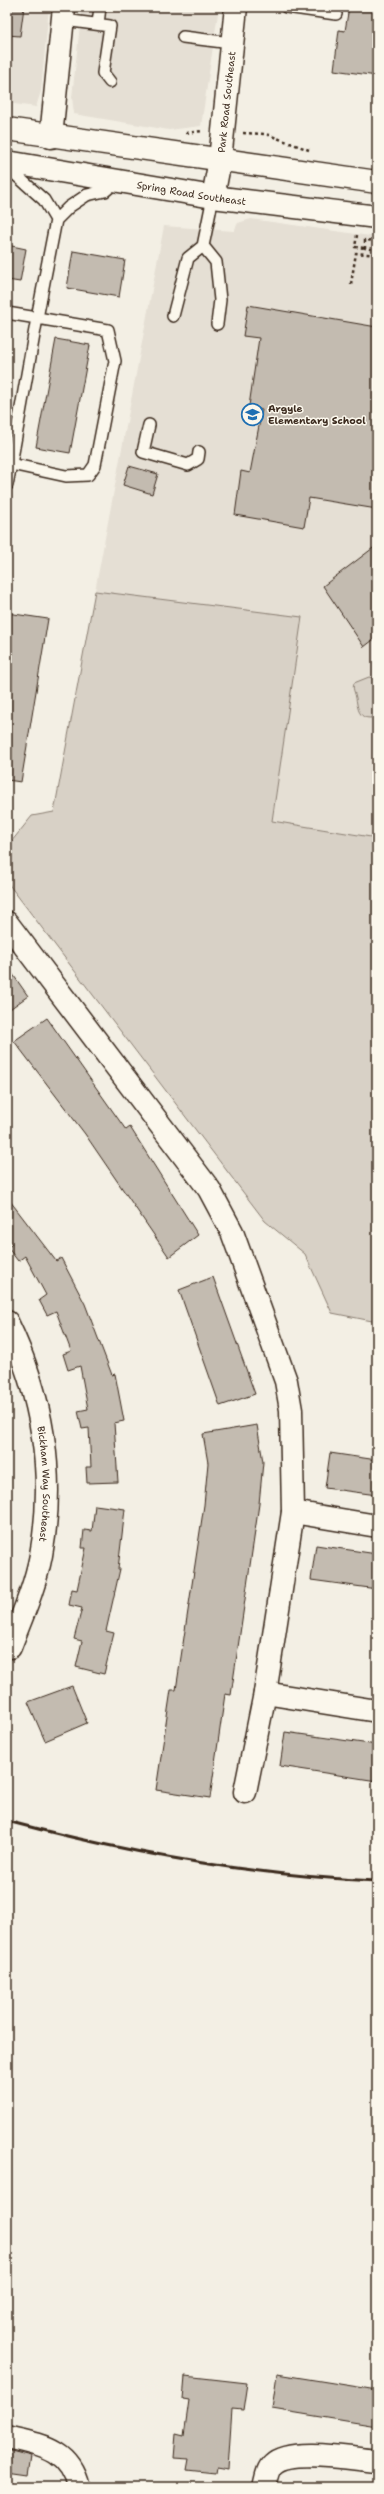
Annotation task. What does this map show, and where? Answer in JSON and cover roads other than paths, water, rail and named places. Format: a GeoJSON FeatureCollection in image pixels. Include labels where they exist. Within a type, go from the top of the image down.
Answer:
{"type":"FeatureCollection","features":[{"type":"Feature","properties":{"kind":"street","name":"Park Road Southeast"},"geometry":{"type":"LineString","coordinates":[[213,197],[220,160],[231,43],[236,7]]}},
{"type":"Feature","properties":{"kind":"street"},"geometry":{"type":"LineString","coordinates":[[51,137],[64,13]]}},
{"type":"Feature","properties":{"kind":"street"},"geometry":{"type":"LineString","coordinates":[[7,129],[51,137],[377,182]]}},
{"type":"Feature","properties":{"kind":"street","name":"Spring Road Southeast"},"geometry":{"type":"LineString","coordinates":[[7,162],[213,197],[377,217]]}},
{"type":"Feature","properties":{"kind":"street"},"geometry":{"type":"LineString","coordinates":[[7,923],[208,1189],[232,1232],[286,1381],[293,1444],[293,1512],[265,1693],[245,1792]]}},
{"type":"Feature","properties":{"kind":"street","name":"Bickham Way Southeast"},"geometry":{"type":"LineString","coordinates":[[7,1322],[31,1378],[39,1412],[47,1487],[41,1556],[33,1586],[10,1647]]}},
{"type":"Feature","properties":{"kind":"street"},"geometry":{"type":"LineString","coordinates":[[293,1512],[377,1526]]}},
{"type":"Feature","properties":{"kind":"street"},"geometry":{"type":"LineString","coordinates":[[265,1693],[377,1711]]}},
{"type":"Feature","properties":{"kind":"street"},"geometry":{"type":"LineString","coordinates":[[7,2436],[44,2446],[64,2457],[77,2477],[79,2487]]}},
{"type":"Feature","properties":{"kind":"street"},"geometry":{"type":"LineString","coordinates":[[264,2487],[266,2476],[272,2464],[281,2459],[317,2455],[377,2461]]}},
{"type":"Feature","properties":{"kind":"lane"},"geometry":{"type":"LineString","coordinates":[[98,24],[100,7]]}},
{"type":"Feature","properties":{"kind":"lane"},"geometry":{"type":"LineString","coordinates":[[286,7],[336,14]]}},
{"type":"Feature","properties":{"kind":"lane"},"geometry":{"type":"LineString","coordinates":[[64,13],[98,24],[110,26],[103,73],[110,82]]}},
{"type":"Feature","properties":{"kind":"lane"},"geometry":{"type":"LineString","coordinates":[[183,36],[231,43]]}},
{"type":"Feature","properties":{"kind":"lane"},"geometry":{"type":"LineString","coordinates":[[7,167],[44,200],[56,220]]}},
{"type":"Feature","properties":{"kind":"lane"},"geometry":{"type":"LineString","coordinates":[[7,485],[9,464],[56,220],[83,198],[105,191],[118,181]]}},
{"type":"Feature","properties":{"kind":"lane"},"geometry":{"type":"LineString","coordinates":[[173,316],[188,258],[203,246],[213,197]]}},
{"type":"Feature","properties":{"kind":"lane"},"geometry":{"type":"LineString","coordinates":[[203,246],[216,262],[220,300],[217,324]]}},
{"type":"Feature","properties":{"kind":"lane"},"geometry":{"type":"LineString","coordinates":[[7,313],[108,330],[115,361],[95,465],[88,475],[66,476],[9,464]]}},
{"type":"Feature","properties":{"kind":"lane"},"geometry":{"type":"LineString","coordinates":[[149,424],[144,452],[188,465],[198,459],[199,452]]}},
{"type":"Feature","properties":{"kind":"railway"},"geometry":{"type":"LineString","coordinates":[[7,1821],[98,1843],[190,1861],[283,1874],[377,1881]]}},
{"type":"Feature","properties":{"kind":"place","name":"Argyle Elementary School"},"geometry":{"type":"Point","coordinates":[253,414]}}]}
